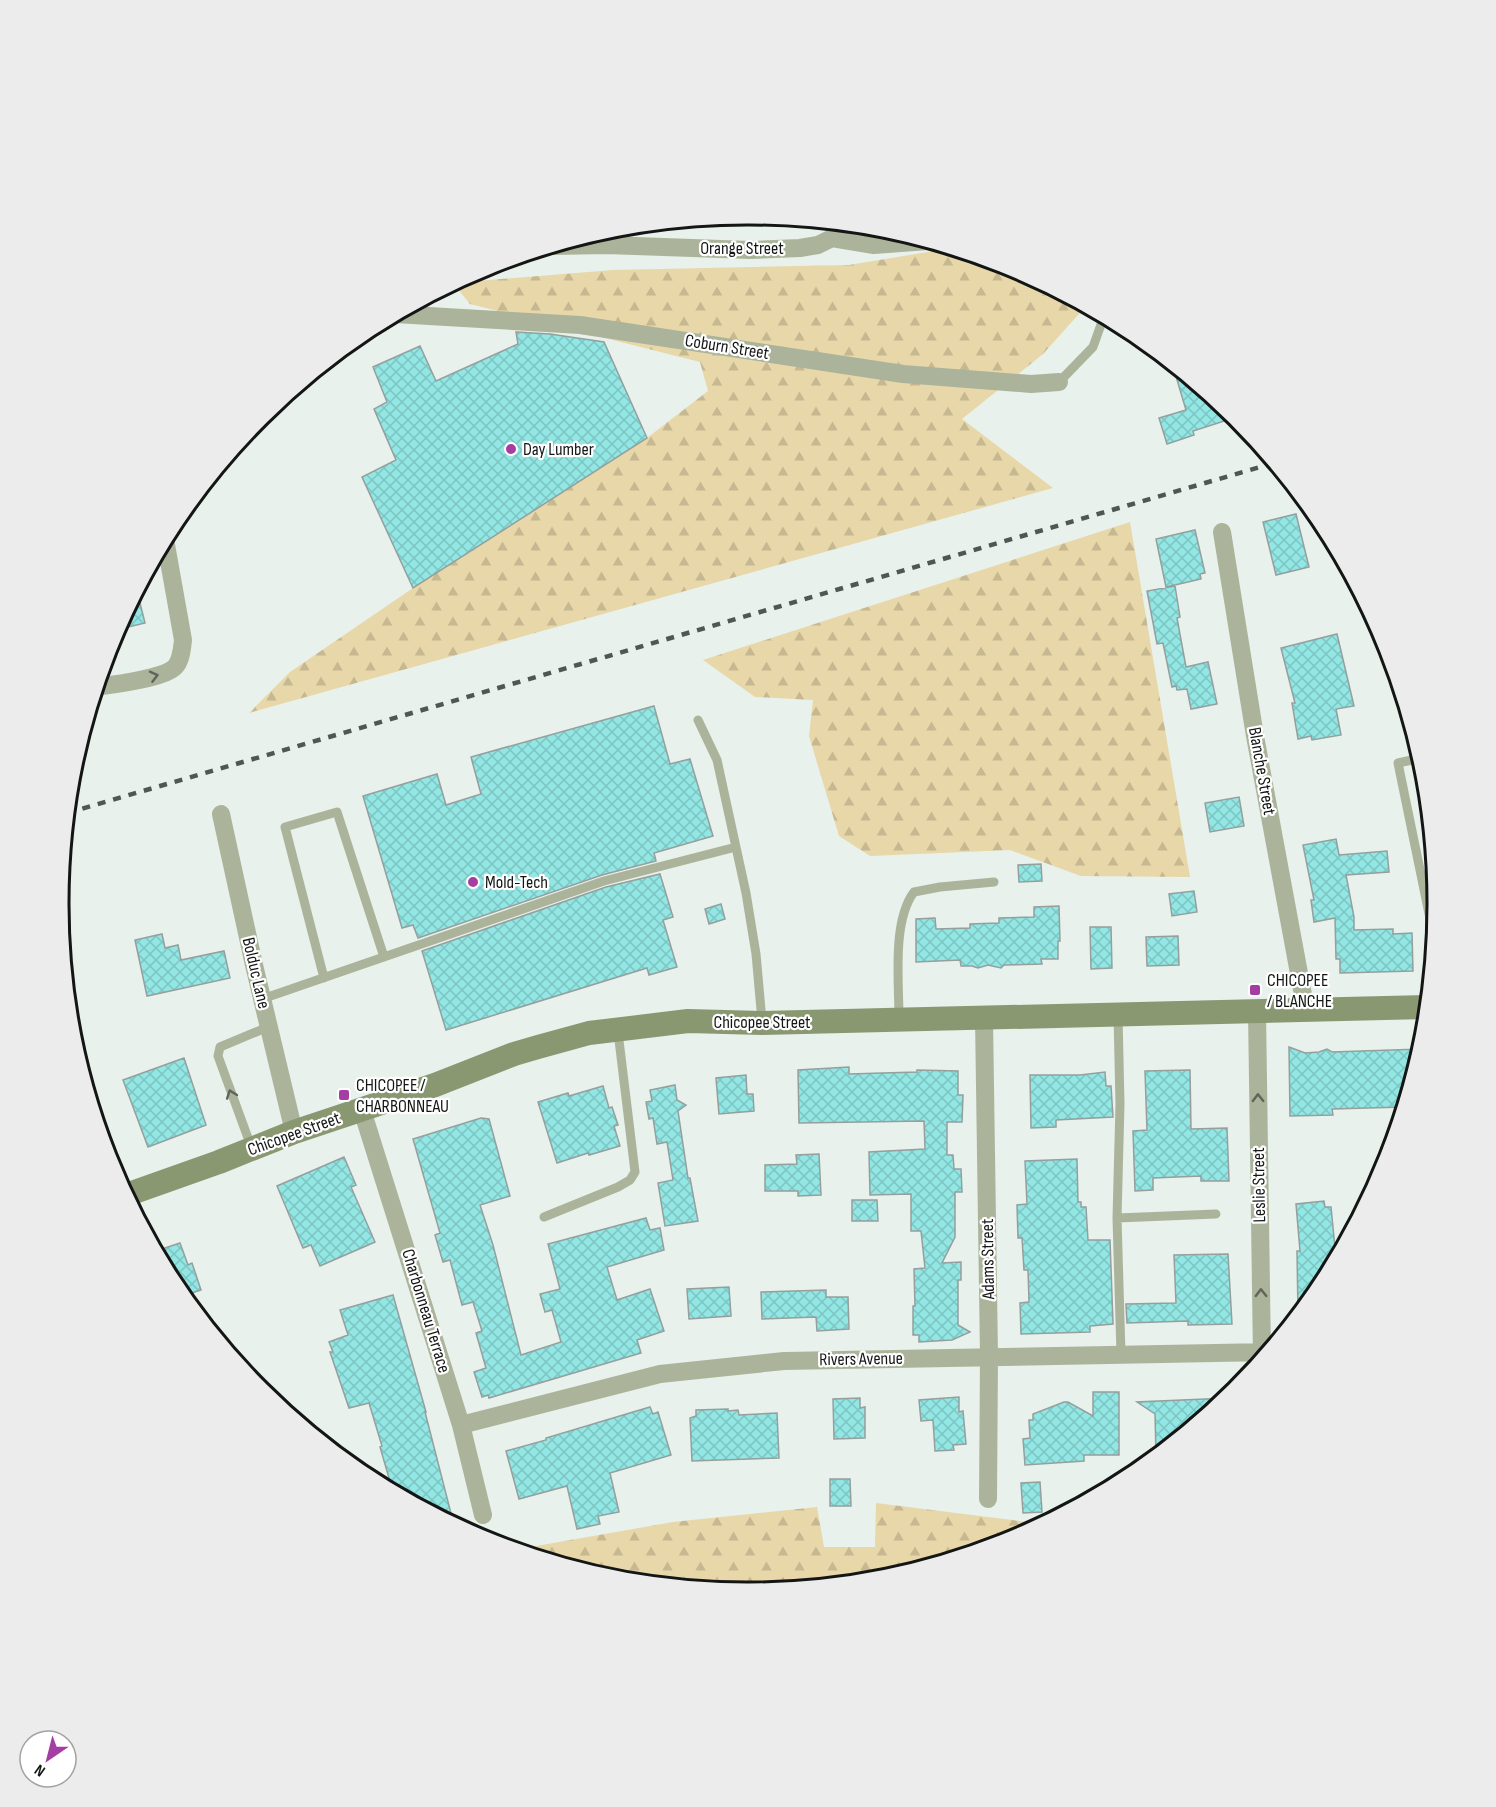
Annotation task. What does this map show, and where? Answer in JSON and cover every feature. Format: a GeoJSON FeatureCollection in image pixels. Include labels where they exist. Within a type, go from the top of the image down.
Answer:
{"type":"FeatureCollection","features":[{"type":"Feature","properties":{"kind":"main road","name":"Chicopee Street"},"geometry":{"type":"LineString","coordinates":[[134,1192],[294,1132],[435,1085],[514,1054],[589,1033],[688,1021],[762,1023],[1418,1008]]}},
{"type":"Feature","properties":{"kind":"street"},"geometry":{"type":"LineString","coordinates":[[832,238],[839,230]]}},
{"type":"Feature","properties":{"kind":"street","name":"Orange Street"},"geometry":{"type":"LineString","coordinates":[[583,245],[750,250],[801,248],[818,245],[832,238],[874,245],[902,243]]}},
{"type":"Feature","properties":{"kind":"street","name":"Coburn Street"},"geometry":{"type":"LineString","coordinates":[[412,314],[580,325],[903,374],[1031,384],[1059,382]]}},
{"type":"Feature","properties":{"kind":"street","name":"Blanche Street"},"geometry":{"type":"LineString","coordinates":[[1222,531],[1255,736],[1306,1011]]}},
{"type":"Feature","properties":{"kind":"street"},"geometry":{"type":"LineString","coordinates":[[105,686],[162,675],[175,667],[183,640],[167,552]]}},
{"type":"Feature","properties":{"kind":"street","name":"Bolduc Lane"},"geometry":{"type":"LineString","coordinates":[[221,814],[268,1027],[294,1132]]}},
{"type":"Feature","properties":{"kind":"street","name":"Leslie Street"},"geometry":{"type":"LineString","coordinates":[[1257,1011],[1264,1344]]}},
{"type":"Feature","properties":{"kind":"street","name":"Adams Street"},"geometry":{"type":"LineString","coordinates":[[984,1018],[989,1356],[988,1499]]}},
{"type":"Feature","properties":{"kind":"street","name":"Charbonneau Terrace"},"geometry":{"type":"LineString","coordinates":[[362,1110],[461,1425],[483,1515]]}},
{"type":"Feature","properties":{"kind":"street","name":"Rivers Avenue"},"geometry":{"type":"LineString","coordinates":[[461,1425],[660,1374],[784,1361],[1121,1354],[1255,1354]]}},
{"type":"Feature","properties":{"kind":"lane"},"geometry":{"type":"LineString","coordinates":[[1059,382],[1093,347],[1101,324]]}},
{"type":"Feature","properties":{"kind":"lane"},"geometry":{"type":"LineString","coordinates":[[698,720],[717,760],[746,893],[756,954],[762,1023]]}},
{"type":"Feature","properties":{"kind":"lane"},"geometry":{"type":"LineString","coordinates":[[1411,760],[1398,763],[1427,904]]}},
{"type":"Feature","properties":{"kind":"lane"},"geometry":{"type":"LineString","coordinates":[[324,978],[285,827],[336,812],[384,957]]}},
{"type":"Feature","properties":{"kind":"lane"},"geometry":{"type":"LineString","coordinates":[[262,999],[604,881],[736,847]]}},
{"type":"Feature","properties":{"kind":"lane"},"geometry":{"type":"LineString","coordinates":[[899,1020],[900,932],[906,902],[914,892],[994,882]]}},
{"type":"Feature","properties":{"kind":"lane"},"geometry":{"type":"LineString","coordinates":[[1118,1015],[1120,1104],[1117,1218],[1121,1354]]}},
{"type":"Feature","properties":{"kind":"lane"},"geometry":{"type":"LineString","coordinates":[[252,1149],[218,1056],[220,1047],[268,1027]]}},
{"type":"Feature","properties":{"kind":"lane"},"geometry":{"type":"LineString","coordinates":[[544,1217],[618,1187],[630,1180],[635,1173],[617,1029]]}},
{"type":"Feature","properties":{"kind":"lane"},"geometry":{"type":"LineString","coordinates":[[1117,1218],[1216,1214]]}},
{"type":"Feature","properties":{"kind":"green space"},"geometry":{"type":"Polygon","coordinates":[[[934,251],[1008,276],[1081,312],[1043,354],[962,419],[1053,488],[249,713],[290,672],[413,588],[647,438],[708,391],[700,362],[470,304],[459,290],[477,281],[613,270],[849,265],[934,251]]]}},
{"type":"Feature","properties":{"kind":"green space"},"geometry":{"type":"Polygon","coordinates":[[[1130,522],[1190,877],[1081,876],[1010,850],[870,856],[839,836],[809,736],[813,700],[755,697],[703,660],[1130,522]]]}},
{"type":"Feature","properties":{"kind":"green space"},"geometry":{"type":"Polygon","coordinates":[[[876,1503],[1027,1522],[1008,1531],[924,1559],[837,1577],[792,1581],[704,1581],[659,1577],[572,1559],[528,1545],[536,1546],[673,1522],[817,1507],[824,1547],[875,1547],[876,1503]]]}},
{"type":"Feature","properties":{"kind":"building","name":"Day Lumber"},"geometry":{"type":"Polygon","coordinates":[[[516,332],[550,334],[604,342],[647,438],[413,588],[362,477],[396,460],[374,409],[387,402],[373,367],[420,346],[436,381],[518,344],[516,332]]]}},
{"type":"Feature","properties":{"kind":"building"},"geometry":{"type":"Polygon","coordinates":[[[1176,377],[1226,421],[1193,431],[1194,435],[1167,444],[1159,418],[1186,410],[1176,377]]]}},
{"type":"Feature","properties":{"kind":"building"},"geometry":{"type":"Polygon","coordinates":[[[1296,514],[1309,567],[1276,575],[1263,522],[1296,514]]]}},
{"type":"Feature","properties":{"kind":"building"},"geometry":{"type":"Polygon","coordinates":[[[1195,530],[1205,573],[1200,574],[1201,579],[1166,587],[1156,539],[1195,530]]]}},
{"type":"Feature","properties":{"kind":"building"},"geometry":{"type":"Polygon","coordinates":[[[1175,586],[1180,617],[1177,618],[1186,667],[1208,662],[1217,704],[1191,709],[1187,689],[1177,690],[1176,686],[1172,687],[1163,643],[1157,644],[1147,591],[1175,586]]]}},
{"type":"Feature","properties":{"kind":"building"},"geometry":{"type":"Polygon","coordinates":[[[140,602],[145,623],[128,627],[140,602]]]}},
{"type":"Feature","properties":{"kind":"building"},"geometry":{"type":"Polygon","coordinates":[[[1337,634],[1354,706],[1336,709],[1341,735],[1312,740],[1311,736],[1298,739],[1292,703],[1295,703],[1281,648],[1337,634]]]}},
{"type":"Feature","properties":{"kind":"building","name":"Mold-Tech"},"geometry":{"type":"Polygon","coordinates":[[[654,706],[670,764],[690,759],[713,836],[654,853],[656,861],[602,875],[418,938],[413,925],[402,928],[363,796],[437,774],[446,805],[481,794],[471,757],[654,706]]]}},
{"type":"Feature","properties":{"kind":"building"},"geometry":{"type":"Polygon","coordinates":[[[1239,797],[1244,826],[1210,832],[1205,803],[1239,797]]]}},
{"type":"Feature","properties":{"kind":"building"},"geometry":{"type":"Polygon","coordinates":[[[1336,839],[1339,855],[1387,851],[1389,872],[1346,875],[1354,917],[1354,930],[1393,929],[1393,934],[1412,933],[1413,971],[1340,973],[1340,959],[1336,959],[1335,918],[1314,922],[1311,900],[1314,900],[1303,845],[1336,839]]]}},
{"type":"Feature","properties":{"kind":"building"},"geometry":{"type":"Polygon","coordinates":[[[1041,864],[1042,881],[1019,882],[1018,865],[1041,864]]]}},
{"type":"Feature","properties":{"kind":"building"},"geometry":{"type":"Polygon","coordinates":[[[660,874],[673,917],[663,920],[677,967],[649,975],[647,968],[446,1030],[422,951],[606,887],[660,874]]]}},
{"type":"Feature","properties":{"kind":"building"},"geometry":{"type":"Polygon","coordinates":[[[1194,891],[1197,912],[1172,916],[1169,894],[1194,891]]]}},
{"type":"Feature","properties":{"kind":"building"},"geometry":{"type":"Polygon","coordinates":[[[721,904],[725,919],[709,924],[705,909],[721,904]]]}},
{"type":"Feature","properties":{"kind":"building"},"geometry":{"type":"Polygon","coordinates":[[[1059,906],[1058,959],[1041,959],[1042,964],[1004,965],[1001,968],[988,965],[978,968],[961,966],[960,960],[916,962],[916,919],[935,918],[936,929],[970,928],[970,924],[999,923],[999,918],[1034,917],[1034,907],[1059,906]]]}},
{"type":"Feature","properties":{"kind":"building"},"geometry":{"type":"Polygon","coordinates":[[[1090,927],[1111,927],[1112,968],[1091,969],[1090,927]]]}},
{"type":"Feature","properties":{"kind":"building"},"geometry":{"type":"Polygon","coordinates":[[[162,934],[165,948],[178,945],[181,960],[224,951],[230,978],[147,996],[135,940],[162,934]]]}},
{"type":"Feature","properties":{"kind":"building"},"geometry":{"type":"Polygon","coordinates":[[[1178,936],[1179,965],[1147,966],[1146,937],[1178,936]]]}},
{"type":"Feature","properties":{"kind":"building"},"geometry":{"type":"Polygon","coordinates":[[[1289,1047],[1305,1053],[1327,1049],[1332,1052],[1411,1049],[1395,1107],[1332,1109],[1333,1115],[1290,1116],[1289,1047]]]}},
{"type":"Feature","properties":{"kind":"building"},"geometry":{"type":"Polygon","coordinates":[[[184,1058],[206,1125],[148,1147],[123,1080],[184,1058]]]}},
{"type":"Feature","properties":{"kind":"building"},"geometry":{"type":"Polygon","coordinates":[[[849,1067],[849,1074],[917,1072],[917,1070],[958,1071],[958,1095],[963,1095],[962,1122],[947,1122],[947,1155],[953,1155],[954,1169],[961,1169],[962,1192],[955,1192],[955,1237],[942,1263],[961,1262],[961,1280],[958,1280],[958,1325],[970,1332],[952,1340],[919,1342],[919,1335],[913,1335],[914,1269],[925,1268],[921,1231],[911,1231],[911,1194],[870,1195],[869,1152],[925,1149],[924,1121],[799,1123],[798,1070],[849,1067]]]}},
{"type":"Feature","properties":{"kind":"building"},"geometry":{"type":"Polygon","coordinates":[[[1190,1070],[1191,1129],[1227,1128],[1229,1181],[1201,1181],[1201,1176],[1153,1178],[1153,1190],[1135,1191],[1133,1131],[1147,1130],[1145,1071],[1190,1070]]]}},
{"type":"Feature","properties":{"kind":"building"},"geometry":{"type":"Polygon","coordinates":[[[1105,1072],[1106,1086],[1111,1086],[1113,1117],[1056,1120],[1056,1127],[1031,1128],[1030,1075],[1080,1075],[1105,1072]]]}},
{"type":"Feature","properties":{"kind":"building"},"geometry":{"type":"Polygon","coordinates":[[[746,1075],[747,1094],[753,1094],[754,1111],[719,1114],[716,1078],[746,1075]]]}},
{"type":"Feature","properties":{"kind":"building"},"geometry":{"type":"Polygon","coordinates":[[[675,1085],[677,1100],[686,1105],[678,1111],[688,1178],[690,1178],[698,1221],[665,1226],[658,1183],[673,1180],[667,1142],[657,1144],[653,1118],[649,1119],[646,1102],[652,1101],[650,1090],[675,1085]]]}},
{"type":"Feature","properties":{"kind":"building"},"geometry":{"type":"Polygon","coordinates":[[[603,1086],[609,1108],[612,1107],[618,1125],[614,1126],[620,1146],[557,1163],[538,1102],[603,1086]]]}},
{"type":"Feature","properties":{"kind":"building"},"geometry":{"type":"Polygon","coordinates":[[[481,1118],[489,1119],[510,1196],[480,1205],[493,1245],[521,1355],[561,1342],[552,1310],[545,1312],[540,1294],[560,1289],[548,1244],[646,1218],[650,1230],[660,1228],[664,1250],[607,1267],[617,1300],[650,1289],[664,1331],[637,1340],[641,1353],[489,1398],[488,1395],[482,1397],[474,1372],[486,1368],[476,1333],[482,1331],[473,1302],[462,1305],[450,1260],[443,1262],[435,1235],[440,1233],[413,1139],[481,1118]]]}},
{"type":"Feature","properties":{"kind":"building"},"geometry":{"type":"Polygon","coordinates":[[[819,1154],[821,1195],[798,1196],[798,1191],[765,1191],[765,1165],[797,1164],[796,1155],[819,1154]]]}},
{"type":"Feature","properties":{"kind":"building"},"geometry":{"type":"Polygon","coordinates":[[[344,1157],[356,1185],[351,1187],[375,1242],[320,1266],[311,1245],[303,1248],[277,1186],[344,1157]]]}},
{"type":"Feature","properties":{"kind":"building"},"geometry":{"type":"Polygon","coordinates":[[[1077,1159],[1078,1202],[1081,1202],[1081,1207],[1086,1207],[1088,1240],[1110,1240],[1113,1324],[1090,1326],[1090,1332],[1021,1334],[1020,1303],[1029,1302],[1028,1270],[1024,1270],[1022,1238],[1018,1238],[1017,1205],[1027,1204],[1025,1161],[1077,1159]]]}},
{"type":"Feature","properties":{"kind":"building"},"geometry":{"type":"Polygon","coordinates":[[[852,1200],[877,1200],[878,1221],[852,1221],[852,1200]]]}},
{"type":"Feature","properties":{"kind":"building"},"geometry":{"type":"Polygon","coordinates":[[[1324,1201],[1325,1207],[1331,1207],[1335,1245],[1298,1302],[1297,1251],[1300,1251],[1296,1204],[1324,1201]]]}},
{"type":"Feature","properties":{"kind":"building"},"geometry":{"type":"Polygon","coordinates":[[[180,1243],[188,1265],[192,1263],[201,1290],[192,1293],[163,1249],[180,1243]]]}},
{"type":"Feature","properties":{"kind":"building"},"geometry":{"type":"Polygon","coordinates":[[[1228,1254],[1232,1324],[1188,1325],[1188,1321],[1127,1323],[1126,1304],[1176,1303],[1174,1255],[1228,1254]]]}},
{"type":"Feature","properties":{"kind":"building"},"geometry":{"type":"Polygon","coordinates":[[[729,1287],[731,1316],[689,1319],[687,1289],[729,1287]]]}},
{"type":"Feature","properties":{"kind":"building"},"geometry":{"type":"Polygon","coordinates":[[[826,1290],[826,1297],[848,1297],[849,1329],[817,1331],[816,1317],[762,1319],[761,1292],[826,1290]]]}},
{"type":"Feature","properties":{"kind":"building"},"geometry":{"type":"Polygon","coordinates":[[[393,1295],[426,1412],[451,1513],[390,1480],[369,1403],[349,1408],[330,1352],[333,1352],[329,1342],[348,1335],[340,1310],[393,1295]]]}},
{"type":"Feature","properties":{"kind":"building"},"geometry":{"type":"Polygon","coordinates":[[[1093,1392],[1119,1392],[1119,1455],[1084,1455],[1084,1461],[1025,1465],[1023,1439],[1030,1438],[1029,1420],[1033,1420],[1033,1414],[1068,1402],[1093,1416],[1093,1392]]]}},
{"type":"Feature","properties":{"kind":"building"},"geometry":{"type":"Polygon","coordinates":[[[959,1397],[959,1412],[963,1411],[966,1444],[953,1445],[954,1450],[935,1451],[933,1420],[921,1421],[919,1400],[959,1397]]]}},
{"type":"Feature","properties":{"kind":"building"},"geometry":{"type":"Polygon","coordinates":[[[860,1398],[860,1408],[865,1407],[865,1438],[834,1439],[833,1399],[860,1398]]]}},
{"type":"Feature","properties":{"kind":"building"},"geometry":{"type":"Polygon","coordinates":[[[1212,1399],[1156,1446],[1155,1414],[1137,1402],[1212,1399]]]}},
{"type":"Feature","properties":{"kind":"building"},"geometry":{"type":"Polygon","coordinates":[[[650,1407],[653,1414],[658,1412],[671,1455],[610,1473],[619,1512],[598,1516],[600,1524],[577,1529],[567,1486],[519,1499],[506,1451],[650,1407]]]}},
{"type":"Feature","properties":{"kind":"building"},"geometry":{"type":"Polygon","coordinates":[[[728,1409],[728,1411],[738,1410],[739,1415],[777,1413],[779,1458],[692,1461],[690,1418],[696,1416],[696,1410],[728,1409]]]}},
{"type":"Feature","properties":{"kind":"building"},"geometry":{"type":"Polygon","coordinates":[[[830,1479],[850,1479],[851,1506],[830,1506],[830,1479]]]}},
{"type":"Feature","properties":{"kind":"building"},"geometry":{"type":"Polygon","coordinates":[[[1040,1482],[1042,1512],[1023,1513],[1021,1483],[1040,1482]]]}},
{"type":"Feature","properties":{"kind":"railway"},"geometry":{"type":"LineString","coordinates":[[76,810],[1266,465]]}},
{"type":"Feature","properties":{"kind":"place","name":"Day Lumber"},"geometry":{"type":"Point","coordinates":[511,449]}},
{"type":"Feature","properties":{"kind":"place","name":"Mold-Tech"},"geometry":{"type":"Point","coordinates":[473,882]}},
{"type":"Feature","properties":{"kind":"place","name":"CHICOPEE / BLANCHE"},"geometry":{"type":"Point","coordinates":[1255,990]}},
{"type":"Feature","properties":{"kind":"place","name":"CHICOPEE / CHARBONNEAU"},"geometry":{"type":"Point","coordinates":[344,1095]}}]}
